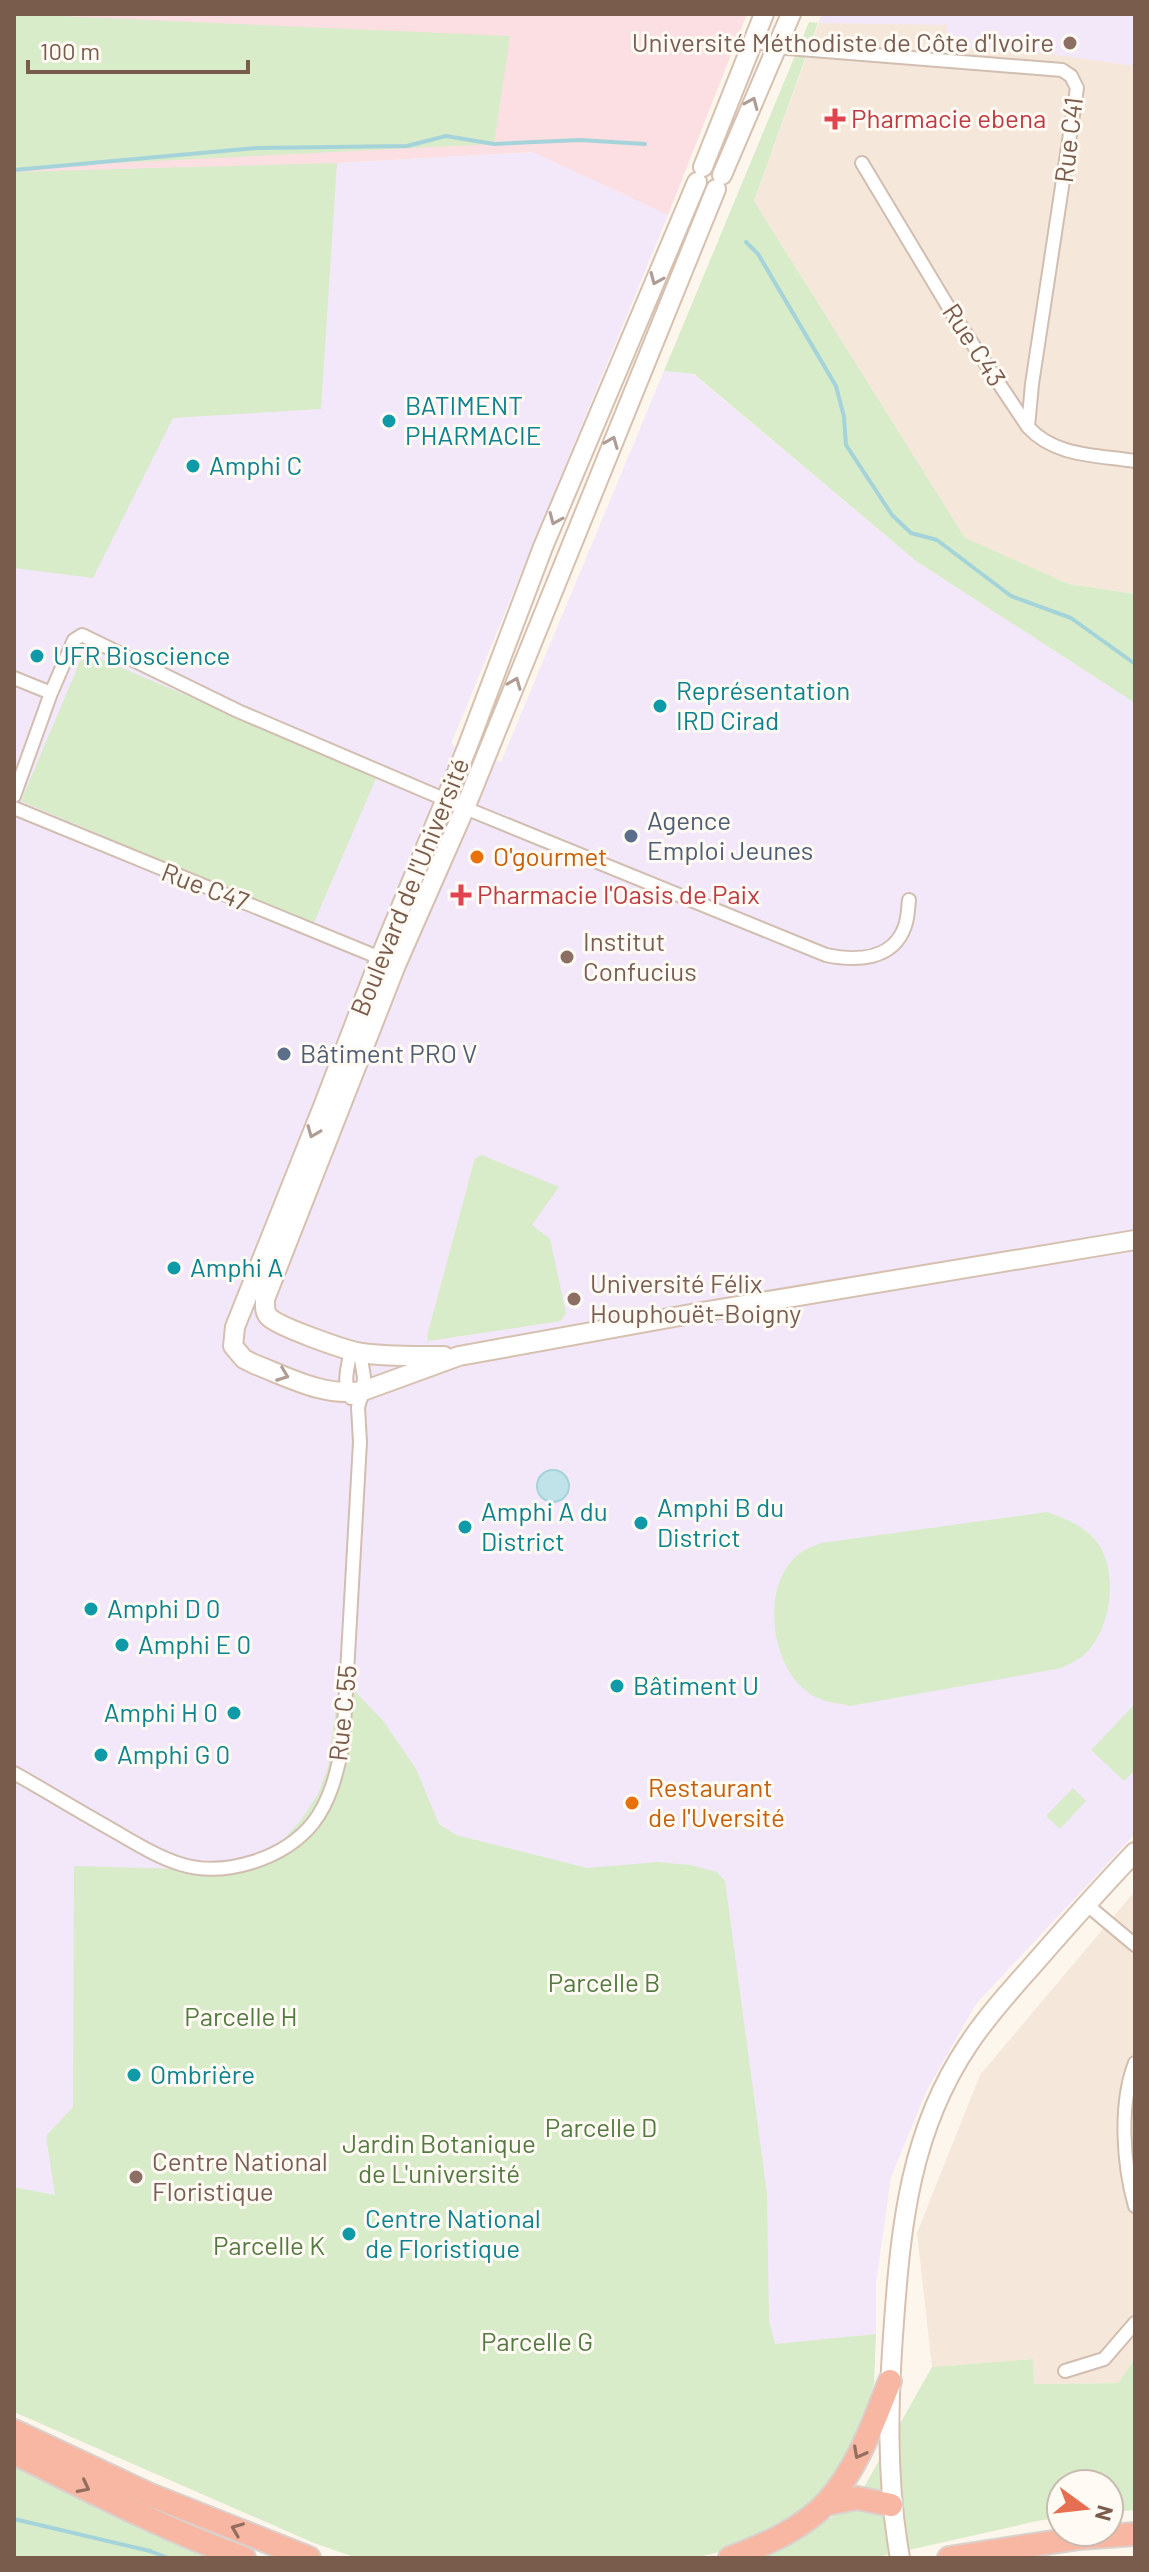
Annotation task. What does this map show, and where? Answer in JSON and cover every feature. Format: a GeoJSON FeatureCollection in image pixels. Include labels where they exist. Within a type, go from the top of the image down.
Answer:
{"type":"FeatureCollection","features":[{"type":"Feature","properties":{"kind":"highway"},"geometry":{"type":"LineString","coordinates":[[730,2558],[775,2538],[826,2504],[861,2452],[890,2381]]}},
{"type":"Feature","properties":{"kind":"highway"},"geometry":{"type":"LineString","coordinates":[[14,2431],[148,2494],[309,2558]]}},
{"type":"Feature","properties":{"kind":"highway"},"geometry":{"type":"LineString","coordinates":[[14,2453],[104,2497],[244,2558]]}},
{"type":"Feature","properties":{"kind":"highway"},"geometry":{"type":"LineString","coordinates":[[826,2504],[857,2498],[891,2505]]}},
{"type":"Feature","properties":{"kind":"highway"},"geometry":{"type":"LineString","coordinates":[[949,2558],[1079,2538],[1135,2534]]}},
{"type":"Feature","properties":{"kind":"street","name":"Boulevard de l'Université"},"geometry":{"type":"LineString","coordinates":[[459,1356],[356,1352],[291,1329],[269,1317],[265,1308],[271,1281],[445,799],[543,547],[703,168],[764,14]]}},
{"type":"Feature","properties":{"kind":"street","name":"Boulevard de l'Université"},"geometry":{"type":"LineString","coordinates":[[388,962],[465,808],[691,250],[791,14]]}},
{"type":"Feature","properties":{"kind":"street","name":"Rue C41"},"geometry":{"type":"LineString","coordinates":[[754,40],[775,47],[1062,70],[1071,76],[1077,88],[1028,427]]}},
{"type":"Feature","properties":{"kind":"street","name":"Rue C43"},"geometry":{"type":"LineString","coordinates":[[862,163],[952,313],[1028,427],[1039,439],[1056,449],[1135,461]]}},
{"type":"Feature","properties":{"kind":"street"},"geometry":{"type":"LineString","coordinates":[[703,168],[722,175]]}},
{"type":"Feature","properties":{"kind":"street"},"geometry":{"type":"LineString","coordinates":[[671,243],[691,250]]}},
{"type":"Feature","properties":{"kind":"street"},"geometry":{"type":"LineString","coordinates":[[14,796],[51,693],[74,640],[82,635],[238,711],[465,808],[826,955],[850,960],[871,958],[893,945],[905,928],[909,900]]}},
{"type":"Feature","properties":{"kind":"street"},"geometry":{"type":"LineString","coordinates":[[14,678],[51,693]]}},
{"type":"Feature","properties":{"kind":"street"},"geometry":{"type":"LineString","coordinates":[[467,748],[486,755]]}},
{"type":"Feature","properties":{"kind":"street","name":"Rue C47"},"geometry":{"type":"LineString","coordinates":[[14,808],[388,962]]}},
{"type":"Feature","properties":{"kind":"street","name":"Boulevard de l'Université"},"geometry":{"type":"LineString","coordinates":[[332,1107],[235,1327],[233,1346],[244,1359],[254,1364],[326,1392],[356,1397]]}},
{"type":"Feature","properties":{"kind":"street"},"geometry":{"type":"LineString","coordinates":[[356,1397],[459,1356],[687,1314],[1135,1240]]}},
{"type":"Feature","properties":{"kind":"street","name":"Rue C 55"},"geometry":{"type":"LineString","coordinates":[[14,1773],[150,1852],[182,1865],[209,1868],[238,1866],[265,1858],[290,1843],[312,1824],[326,1802],[337,1774],[343,1744],[360,1442],[356,1352]]}},
{"type":"Feature","properties":{"kind":"street"},"geometry":{"type":"LineString","coordinates":[[900,2556],[891,2505],[890,2381],[899,2250],[910,2179],[932,2113],[967,2046],[1001,2002],[1135,1852]]}},
{"type":"Feature","properties":{"kind":"street"},"geometry":{"type":"LineString","coordinates":[[1086,1904],[1135,1945]]}},
{"type":"Feature","properties":{"kind":"street"},"geometry":{"type":"LineString","coordinates":[[1135,2063],[1126,2093],[1125,2123],[1129,2186],[1135,2206]]}},
{"type":"Feature","properties":{"kind":"street"},"geometry":{"type":"LineString","coordinates":[[1065,2371],[1104,2359],[1135,2323]]}},
{"type":"Feature","properties":{"kind":"shaded area"},"geometry":{"type":"Polygon","coordinates":[[[14,14],[747,14],[668,215],[533,152],[337,163],[255,173],[14,192],[14,14]]]}},
{"type":"Feature","properties":{"kind":"shaded area"},"geometry":{"type":"Polygon","coordinates":[[[822,14],[1135,14],[1135,594],[1069,584],[965,539],[754,201],[822,14]]]}},
{"type":"Feature","properties":{"kind":"shaded area"},"geometry":{"type":"Polygon","coordinates":[[[822,14],[1135,14],[1135,66],[1029,51],[945,47],[947,25],[818,23],[822,14]]]}},
{"type":"Feature","properties":{"kind":"shaded area","name":"Université Félix Houphouët-Boigny"},"geometry":{"type":"Polygon","coordinates":[[[534,152],[668,215],[451,744],[501,762],[664,371],[693,374],[916,561],[1135,703],[1135,1834],[976,2004],[927,2090],[891,2177],[876,2283],[876,2334],[776,2345],[14,2187],[14,192],[255,173],[337,163],[534,152]]]}},
{"type":"Feature","properties":{"kind":"shaded area"},"geometry":{"type":"Polygon","coordinates":[[[1135,1891],[1135,2359],[1118,2383],[1033,2384],[1033,2359],[932,2367],[917,2233],[980,2075],[1135,1891]]]}},
{"type":"Feature","properties":{"kind":"green space"},"geometry":{"type":"Polygon","coordinates":[[[14,14],[510,36],[494,144],[14,168],[14,14]]]}},
{"type":"Feature","properties":{"kind":"green space"},"geometry":{"type":"Polygon","coordinates":[[[809,22],[818,23],[754,201],[965,538],[1069,584],[1135,594],[1135,703],[916,561],[694,374],[664,371],[809,22]]]}},
{"type":"Feature","properties":{"kind":"green space"},"geometry":{"type":"Polygon","coordinates":[[[337,163],[321,409],[173,418],[93,578],[14,568],[14,172],[337,163]]]}},
{"type":"Feature","properties":{"kind":"green space"},"geometry":{"type":"Polygon","coordinates":[[[84,652],[377,776],[313,925],[21,801],[84,652]]]}},
{"type":"Feature","properties":{"kind":"green space"},"geometry":{"type":"Polygon","coordinates":[[[482,1155],[559,1187],[532,1225],[550,1239],[566,1313],[561,1321],[428,1341],[475,1158],[482,1155]]]}},
{"type":"Feature","properties":{"kind":"green space"},"geometry":{"type":"Polygon","coordinates":[[[1047,1512],[1089,1533],[1099,1545],[1109,1571],[1107,1614],[1096,1640],[1079,1659],[1062,1668],[850,1706],[820,1699],[803,1689],[790,1673],[775,1631],[774,1609],[778,1587],[786,1569],[799,1554],[821,1543],[1047,1512]]]}},
{"type":"Feature","properties":{"kind":"green space","name":"Jardin Botanique de L'université"},"geometry":{"type":"Polygon","coordinates":[[[339,1686],[352,1688],[384,1722],[416,1769],[439,1824],[456,1835],[587,1868],[658,1862],[690,1865],[717,1872],[725,1881],[767,2193],[769,2321],[775,2344],[876,2334],[874,2384],[856,2450],[817,2499],[772,2532],[727,2550],[695,2558],[357,2558],[314,2543],[14,2412],[14,2187],[55,2195],[46,2136],[73,2107],[74,1866],[220,1870],[250,1859],[283,1840],[318,1794],[328,1767],[339,1686]]]}},
{"type":"Feature","properties":{"kind":"green space"},"geometry":{"type":"Polygon","coordinates":[[[1135,1704],[1135,1770],[1124,1781],[1091,1750],[1135,1704]]]}},
{"type":"Feature","properties":{"kind":"green space"},"geometry":{"type":"Polygon","coordinates":[[[1073,1788],[1086,1801],[1060,1829],[1046,1816],[1073,1788]]]}},
{"type":"Feature","properties":{"kind":"green space"},"geometry":{"type":"Polygon","coordinates":[[[1033,2359],[1034,2384],[1118,2383],[1135,2359],[1135,2510],[1125,2511],[1125,2468],[1045,2468],[1045,2520],[873,2558],[755,2558],[779,2549],[855,2503],[932,2367],[1033,2359]]]}},
{"type":"Feature","properties":{"kind":"green space"},"geometry":{"type":"Polygon","coordinates":[[[14,2457],[236,2558],[14,2558],[14,2457]]]}},
{"type":"Feature","properties":{"kind":"water"},"geometry":{"type":"Polygon","coordinates":[[[553,1470],[564,1475],[569,1486],[564,1497],[553,1502],[542,1497],[537,1486],[542,1475],[553,1470]]]}},
{"type":"Feature","properties":{"kind":"waterway"},"geometry":{"type":"LineString","coordinates":[[14,170],[257,148],[407,146],[446,136],[494,144],[580,140],[645,144]]}},
{"type":"Feature","properties":{"kind":"waterway"},"geometry":{"type":"LineString","coordinates":[[746,242],[758,254],[836,386],[844,417],[846,445],[892,515],[911,533],[937,540],[1011,596],[1071,618],[1135,664]]}},
{"type":"Feature","properties":{"kind":"waterway"},"geometry":{"type":"LineString","coordinates":[[14,2519],[168,2558]]}},
{"type":"Feature","properties":{"kind":"place","name":"Université Méthodiste de Côte d'Ivoire"},"geometry":{"type":"Point","coordinates":[1070,43]}},
{"type":"Feature","properties":{"kind":"place","name":"Pharmacie ebena"},"geometry":{"type":"Point","coordinates":[835,119]}},
{"type":"Feature","properties":{"kind":"place","name":"BATIMENT PHARMACIE"},"geometry":{"type":"Point","coordinates":[389,421]}},
{"type":"Feature","properties":{"kind":"place","name":"Amphi C"},"geometry":{"type":"Point","coordinates":[193,466]}},
{"type":"Feature","properties":{"kind":"place","name":"UFR Bioscience"},"geometry":{"type":"Point","coordinates":[37,656]}},
{"type":"Feature","properties":{"kind":"place","name":"Représentation IRD Cirad"},"geometry":{"type":"Point","coordinates":[660,706]}},
{"type":"Feature","properties":{"kind":"place","name":"Agence Emploi Jeunes"},"geometry":{"type":"Point","coordinates":[631,836]}},
{"type":"Feature","properties":{"kind":"place","name":"O'gourmet"},"geometry":{"type":"Point","coordinates":[477,857]}},
{"type":"Feature","properties":{"kind":"place","name":"Pharmacie l'Oasis de Paix"},"geometry":{"type":"Point","coordinates":[461,895]}},
{"type":"Feature","properties":{"kind":"place","name":"Institut Confucius"},"geometry":{"type":"Point","coordinates":[567,957]}},
{"type":"Feature","properties":{"kind":"place","name":"Bâtiment PRO V"},"geometry":{"type":"Point","coordinates":[284,1054]}},
{"type":"Feature","properties":{"kind":"place","name":"Amphi A"},"geometry":{"type":"Point","coordinates":[174,1268]}},
{"type":"Feature","properties":{"kind":"place","name":"Université Félix Houphouët-Boigny"},"geometry":{"type":"Point","coordinates":[574,1299]}},
{"type":"Feature","properties":{"kind":"place","name":"Amphi B du District"},"geometry":{"type":"Point","coordinates":[641,1523]}},
{"type":"Feature","properties":{"kind":"place","name":"Amphi A du District"},"geometry":{"type":"Point","coordinates":[465,1527]}},
{"type":"Feature","properties":{"kind":"place","name":"Amphi D 0"},"geometry":{"type":"Point","coordinates":[91,1609]}},
{"type":"Feature","properties":{"kind":"place","name":"Amphi E 0"},"geometry":{"type":"Point","coordinates":[122,1645]}},
{"type":"Feature","properties":{"kind":"place","name":"Bâtiment U"},"geometry":{"type":"Point","coordinates":[617,1686]}},
{"type":"Feature","properties":{"kind":"place","name":"Amphi H 0"},"geometry":{"type":"Point","coordinates":[234,1713]}},
{"type":"Feature","properties":{"kind":"place","name":"Amphi G 0"},"geometry":{"type":"Point","coordinates":[101,1755]}},
{"type":"Feature","properties":{"kind":"place","name":"Restaurant de l'Uversité"},"geometry":{"type":"Point","coordinates":[632,1803]}},
{"type":"Feature","properties":{"kind":"place","name":"Ombrière"},"geometry":{"type":"Point","coordinates":[134,2075]}},
{"type":"Feature","properties":{"kind":"place","name":"Centre National Floristique"},"geometry":{"type":"Point","coordinates":[136,2177]}},
{"type":"Feature","properties":{"kind":"place","name":"Centre National de Floristique"},"geometry":{"type":"Point","coordinates":[349,2234]}},
{"type":"Feature","properties":{"kind":"park label","name":"Parcelle B"},"geometry":{"type":"Point","coordinates":[604,1983]}},
{"type":"Feature","properties":{"kind":"park label","name":"Parcelle H"},"geometry":{"type":"Point","coordinates":[241,2017]}},
{"type":"Feature","properties":{"kind":"park label","name":"Parcelle D"},"geometry":{"type":"Point","coordinates":[601,2128]}},
{"type":"Feature","properties":{"kind":"park label","name":"Parcelle K"},"geometry":{"type":"Point","coordinates":[269,2246]}},
{"type":"Feature","properties":{"kind":"park label","name":"Parcelle G"},"geometry":{"type":"Point","coordinates":[537,2342]}}]}
